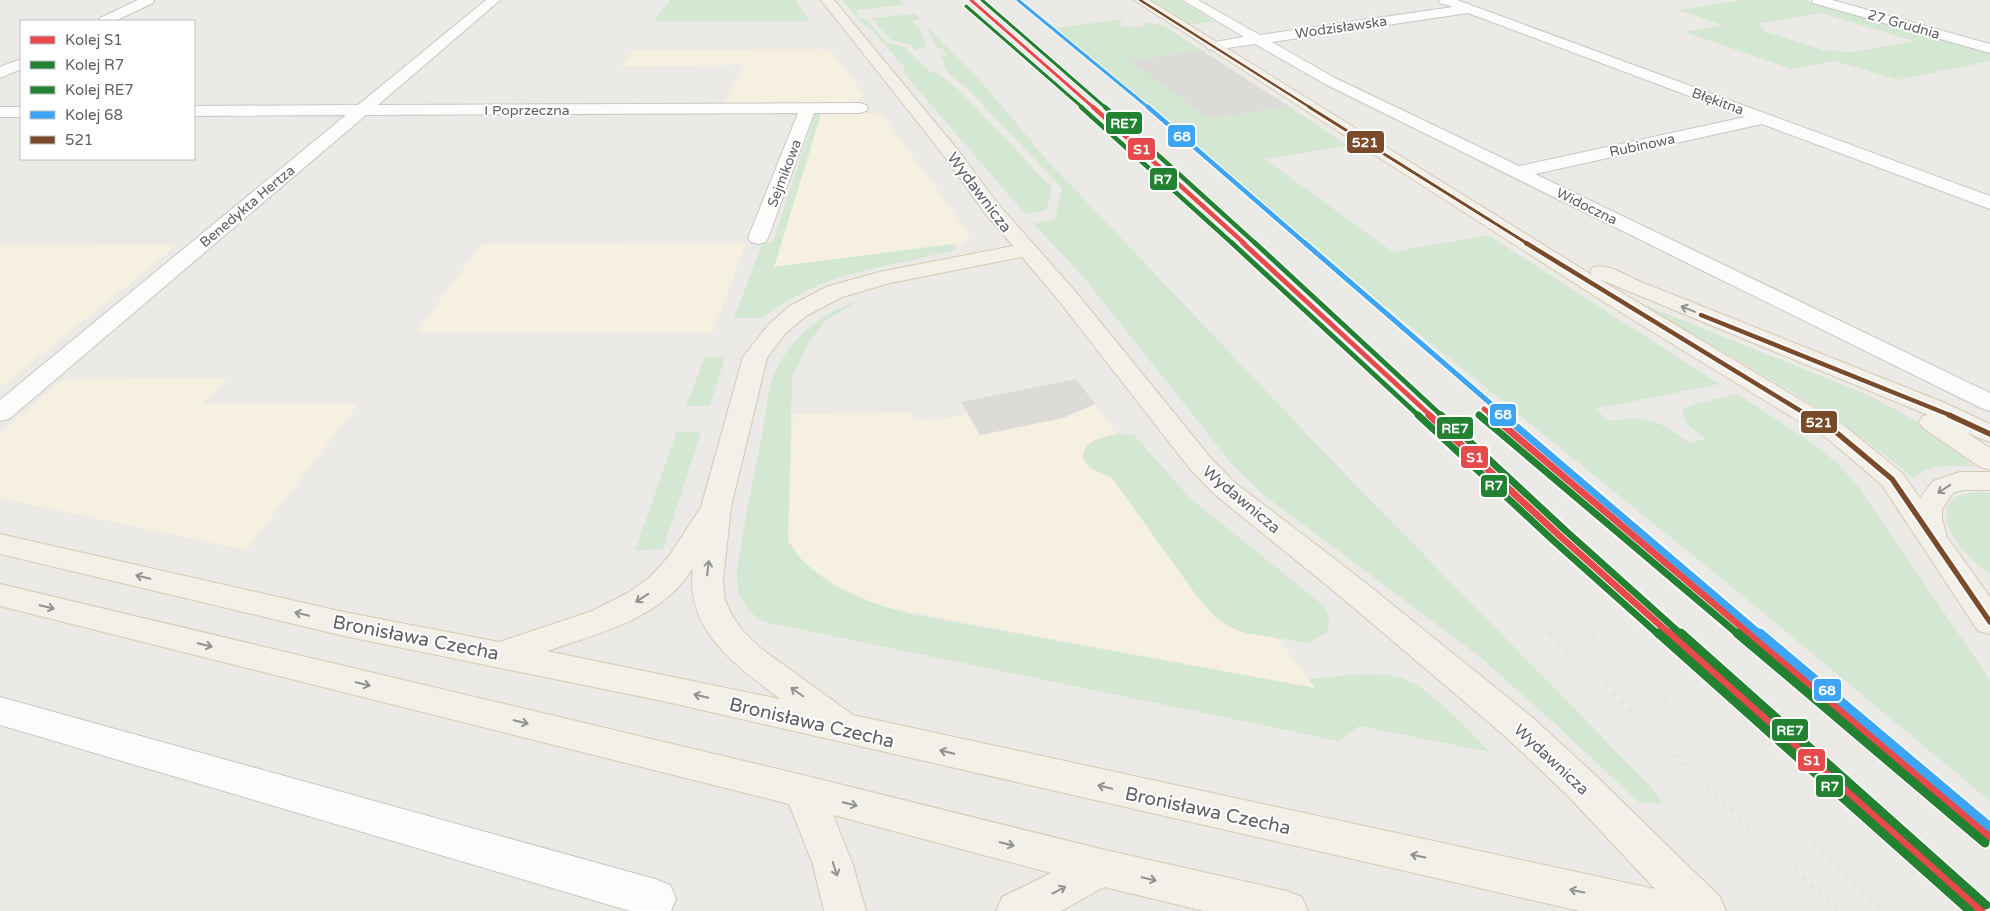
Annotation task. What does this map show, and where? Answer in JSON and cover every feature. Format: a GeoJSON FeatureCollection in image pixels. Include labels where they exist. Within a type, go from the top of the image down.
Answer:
{"type":"FeatureCollection","features":[{"type":"Feature","properties":{"kind":"main road","name":"Wydawnicza"},"geometry":{"type":"LineString","coordinates":[[827,0],[951,153],[991,208],[1068,296],[1200,463],[1224,488],[1346,584],[1519,727],[1581,785],[1705,911]]}},
{"type":"Feature","properties":{"kind":"main road"},"geometry":{"type":"LineString","coordinates":[[1140,0],[1612,297],[1837,434],[1892,479],[1990,622]]}},
{"type":"Feature","properties":{"kind":"main road"},"geometry":{"type":"LineString","coordinates":[[1485,216],[1633,287],[1990,434]]}},
{"type":"Feature","properties":{"kind":"main road"},"geometry":{"type":"LineString","coordinates":[[851,731],[747,656],[731,640],[716,619],[709,600],[707,580],[716,506],[755,357],[777,329],[798,311],[834,292],[887,277],[1026,250]]}},
{"type":"Feature","properties":{"kind":"main road"},"geometry":{"type":"LineString","coordinates":[[1879,387],[1990,461]]}},
{"type":"Feature","properties":{"kind":"main road"},"geometry":{"type":"LineString","coordinates":[[1990,482],[1960,481],[1943,487],[1927,508],[1927,519],[1935,540],[1990,591]]}},
{"type":"Feature","properties":{"kind":"main road"},"geometry":{"type":"LineString","coordinates":[[501,654],[604,619],[637,602],[661,585],[680,564],[716,506]]}},
{"type":"Feature","properties":{"kind":"main road","name":"Bronisława Czecha"},"geometry":{"type":"LineString","coordinates":[[0,544],[344,624],[667,688],[851,731],[1668,911]]}},
{"type":"Feature","properties":{"kind":"main road"},"geometry":{"type":"LineString","coordinates":[[0,595],[803,791],[1101,868],[1287,911]]}},
{"type":"Feature","properties":{"kind":"main road"},"geometry":{"type":"LineString","coordinates":[[803,791],[832,861],[842,893],[845,911]]}},
{"type":"Feature","properties":{"kind":"main road"},"geometry":{"type":"LineString","coordinates":[[1017,911],[1101,868]]}},
{"type":"Feature","properties":{"kind":"street"},"geometry":{"type":"LineString","coordinates":[[106,20],[148,0]]}},
{"type":"Feature","properties":{"kind":"street","name":"Benedykta Hertza"},"geometry":{"type":"LineString","coordinates":[[0,413],[494,0]]}},
{"type":"Feature","properties":{"kind":"street","name":"Widoczna"},"geometry":{"type":"LineString","coordinates":[[1189,0],[1330,81],[1990,403]]}},
{"type":"Feature","properties":{"kind":"street","name":"Błękitna"},"geometry":{"type":"LineString","coordinates":[[1445,0],[1990,203]]}},
{"type":"Feature","properties":{"kind":"street","name":"27 Grudnia"},"geometry":{"type":"LineString","coordinates":[[1818,0],[1990,48]]}},
{"type":"Feature","properties":{"kind":"street","name":"Wodzisławska"},"geometry":{"type":"LineString","coordinates":[[1213,46],[1469,9]]}},
{"type":"Feature","properties":{"kind":"street"},"geometry":{"type":"LineString","coordinates":[[0,73],[20,63]]}},
{"type":"Feature","properties":{"kind":"street","name":"Sejmikowa"},"geometry":{"type":"LineString","coordinates":[[758,238],[808,108]]}},
{"type":"Feature","properties":{"kind":"street","name":"I Poprzeczna"},"geometry":{"type":"LineString","coordinates":[[195,111],[860,108]]}},
{"type":"Feature","properties":{"kind":"street"},"geometry":{"type":"LineString","coordinates":[[0,112],[20,112]]}},
{"type":"Feature","properties":{"kind":"street","name":"Rubinowa"},"geometry":{"type":"LineString","coordinates":[[1518,172],[1765,118]]}},
{"type":"Feature","properties":{"kind":"street"},"geometry":{"type":"LineString","coordinates":[[0,711],[656,899]]}},
{"type":"Feature","properties":{"kind":"shaded area"},"geometry":{"type":"Polygon","coordinates":[[[830,49],[864,95],[857,103],[724,103],[744,65],[621,66],[633,50],[830,49]]]}},
{"type":"Feature","properties":{"kind":"shaded area"},"geometry":{"type":"Polygon","coordinates":[[[1203,51],[1290,107],[1209,119],[1128,60],[1203,51]]]}},
{"type":"Feature","properties":{"kind":"shaded area"},"geometry":{"type":"Polygon","coordinates":[[[881,113],[970,235],[963,243],[774,267],[821,114],[881,113]]]}},
{"type":"Feature","properties":{"kind":"shaded area"},"geometry":{"type":"Polygon","coordinates":[[[746,243],[713,332],[417,332],[481,244],[746,243]]]}},
{"type":"Feature","properties":{"kind":"shaded area"},"geometry":{"type":"Polygon","coordinates":[[[179,244],[66,335],[0,388],[0,245],[179,244]]]}},
{"type":"Feature","properties":{"kind":"shaded area"},"geometry":{"type":"Polygon","coordinates":[[[227,378],[202,404],[358,404],[246,550],[0,498],[0,433],[63,379],[227,378]]]}},
{"type":"Feature","properties":{"kind":"shaded area"},"geometry":{"type":"Polygon","coordinates":[[[1076,379],[1095,404],[1063,418],[980,435],[961,402],[1076,379]]]}},
{"type":"Feature","properties":{"kind":"shaded area"},"geometry":{"type":"Polygon","coordinates":[[[1095,404],[1116,434],[1316,688],[883,607],[833,584],[804,562],[788,541],[793,414],[911,412],[915,420],[941,419],[968,414],[980,435],[1063,418],[1095,404]]]}},
{"type":"Feature","properties":{"kind":"green space"},"geometry":{"type":"Polygon","coordinates":[[[670,0],[795,0],[809,21],[654,21],[670,0]]]}},
{"type":"Feature","properties":{"kind":"green space"},"geometry":{"type":"Polygon","coordinates":[[[842,0],[900,0],[906,5],[855,10],[859,15],[856,16],[842,0]]]}},
{"type":"Feature","properties":{"kind":"green space"},"geometry":{"type":"Polygon","coordinates":[[[1151,0],[1179,0],[1216,22],[1189,24],[1151,0]]]}},
{"type":"Feature","properties":{"kind":"green space"},"geometry":{"type":"Polygon","coordinates":[[[1742,0],[1804,0],[1990,53],[1990,61],[1897,80],[1836,61],[1792,69],[1684,32],[1723,25],[1678,10],[1742,0]],[[1821,13],[1758,24],[1766,29],[1761,30],[1823,50],[1852,52],[1914,41],[1821,13]]]}},
{"type":"Feature","properties":{"kind":"green space"},"geometry":{"type":"Polygon","coordinates":[[[915,14],[920,19],[912,21],[919,28],[927,47],[915,50],[911,45],[891,40],[871,18],[915,14]]]}},
{"type":"Feature","properties":{"kind":"green space"},"geometry":{"type":"Polygon","coordinates":[[[859,19],[866,19],[886,42],[904,47],[930,72],[938,73],[959,90],[1052,188],[1046,210],[1025,214],[904,73],[905,68],[870,28],[865,26],[859,19]]]}},
{"type":"Feature","properties":{"kind":"green space"},"geometry":{"type":"Polygon","coordinates":[[[1122,21],[1120,26],[1142,27],[1144,22],[1164,26],[1203,51],[1129,60],[1209,119],[1290,107],[1348,146],[1265,159],[1393,252],[1488,235],[1719,384],[1595,409],[1609,421],[1644,419],[1652,421],[1661,424],[1690,443],[1706,439],[1687,423],[1684,419],[1683,409],[1694,404],[1737,394],[1808,440],[1836,462],[1858,486],[1990,680],[1990,801],[1748,600],[1333,264],[1219,165],[1055,28],[1122,21]]]}},
{"type":"Feature","properties":{"kind":"green space"},"geometry":{"type":"Polygon","coordinates":[[[927,27],[979,79],[1046,159],[1344,473],[1650,786],[1663,803],[1640,803],[1479,656],[1265,496],[1232,464],[1085,279],[1033,223],[1055,219],[1062,188],[968,89],[947,72],[941,56],[948,55],[941,48],[937,48],[927,27]]]}},
{"type":"Feature","properties":{"kind":"green space"},"geometry":{"type":"Polygon","coordinates":[[[815,113],[821,114],[774,267],[952,244],[956,250],[858,272],[820,284],[788,300],[762,318],[734,318],[763,242],[773,242],[815,113]]]}},
{"type":"Feature","properties":{"kind":"green space"},"geometry":{"type":"Polygon","coordinates":[[[861,299],[825,321],[809,342],[792,377],[788,541],[800,558],[816,573],[829,582],[871,602],[916,615],[1315,688],[1309,679],[1368,674],[1401,678],[1424,690],[1460,721],[1490,752],[1359,726],[1339,741],[765,622],[755,616],[742,599],[737,583],[737,572],[772,379],[786,353],[814,324],[836,310],[861,299]]]}},
{"type":"Feature","properties":{"kind":"green space"},"geometry":{"type":"Polygon","coordinates":[[[1632,300],[1868,395],[1920,423],[1950,445],[1974,467],[1934,467],[1913,478],[1881,452],[1812,405],[1632,300]]]}},
{"type":"Feature","properties":{"kind":"green space"},"geometry":{"type":"Polygon","coordinates":[[[705,357],[725,357],[710,406],[686,406],[705,357]]]}},
{"type":"Feature","properties":{"kind":"green space"},"geometry":{"type":"Polygon","coordinates":[[[677,431],[701,433],[663,549],[635,551],[677,431]]]}},
{"type":"Feature","properties":{"kind":"green space"},"geometry":{"type":"Polygon","coordinates":[[[1116,434],[1134,435],[1190,498],[1324,606],[1329,617],[1327,632],[1309,643],[1246,633],[1232,628],[1216,618],[1199,599],[1112,478],[1090,468],[1083,458],[1086,447],[1089,444],[1116,434]]]}},
{"type":"Feature","properties":{"kind":"green space"},"geometry":{"type":"Polygon","coordinates":[[[1975,492],[1990,493],[1990,575],[1960,546],[1947,524],[1947,505],[1958,496],[1975,492]]]}},
{"type":"Feature","properties":{"kind":"railway"},"geometry":{"type":"LineString","coordinates":[[924,0],[1034,108]]}},
{"type":"Feature","properties":{"kind":"railway"},"geometry":{"type":"LineString","coordinates":[[941,0],[1056,108]]}},
{"type":"Feature","properties":{"kind":"railway"},"geometry":{"type":"LineString","coordinates":[[1055,107],[1195,244]]}},
{"type":"Feature","properties":{"kind":"railway"},"geometry":{"type":"LineString","coordinates":[[1034,108],[1168,244]]}},
{"type":"Feature","properties":{"kind":"railway"},"geometry":{"type":"LineString","coordinates":[[1166,243],[1334,416]]}},
{"type":"Feature","properties":{"kind":"railway"},"geometry":{"type":"LineString","coordinates":[[1194,243],[1371,416]]}},
{"type":"Feature","properties":{"kind":"railway"},"geometry":{"type":"LineString","coordinates":[[1333,415],[1551,635]]}},
{"type":"Feature","properties":{"kind":"railway"},"geometry":{"type":"LineString","coordinates":[[1369,415],[1593,635]]}},
{"type":"Feature","properties":{"kind":"railway"},"geometry":{"type":"LineString","coordinates":[[1550,633],[1837,911]]}},
{"type":"Feature","properties":{"kind":"railway"},"geometry":{"type":"LineString","coordinates":[[1592,633],[1883,911]]}},
{"type":"Feature","properties":{"kind":"rail line","name":"S1"},"geometry":{"type":"LineString","coordinates":[[971,0],[1154,160],[1561,537],[1981,911]]}},
{"type":"Feature","properties":{"kind":"rail line","name":"RE7"},"geometry":{"type":"LineString","coordinates":[[982,0],[1159,154],[1566,531],[1986,905]]}},
{"type":"Feature","properties":{"kind":"rail line","name":"68"},"geometry":{"type":"LineString","coordinates":[[1018,0],[1132,93],[1620,516],[1990,827]]}},
{"type":"Feature","properties":{"kind":"rail line","name":"R7"},"geometry":{"type":"LineString","coordinates":[[966,6],[1149,166],[1556,543],[1970,911]]}},
{"type":"Feature","properties":{"kind":"rail line","name":"S1"},"geometry":{"type":"LineString","coordinates":[[1484,409],[1990,837]]}},
{"type":"Feature","properties":{"kind":"rail line","name":"R7"},"geometry":{"type":"LineString","coordinates":[[1479,415],[1985,843]]}},
{"type":"Feature","properties":{"kind":"transit line","name":"521"},"geometry":{"type":"LineString","coordinates":[[1140,0],[1612,297],[1837,433],[1892,479],[1990,622]]}},
{"type":"Feature","properties":{"kind":"transit line","name":"521"},"geometry":{"type":"LineString","coordinates":[[1701,315],[1936,409],[1990,434]]}}]}
